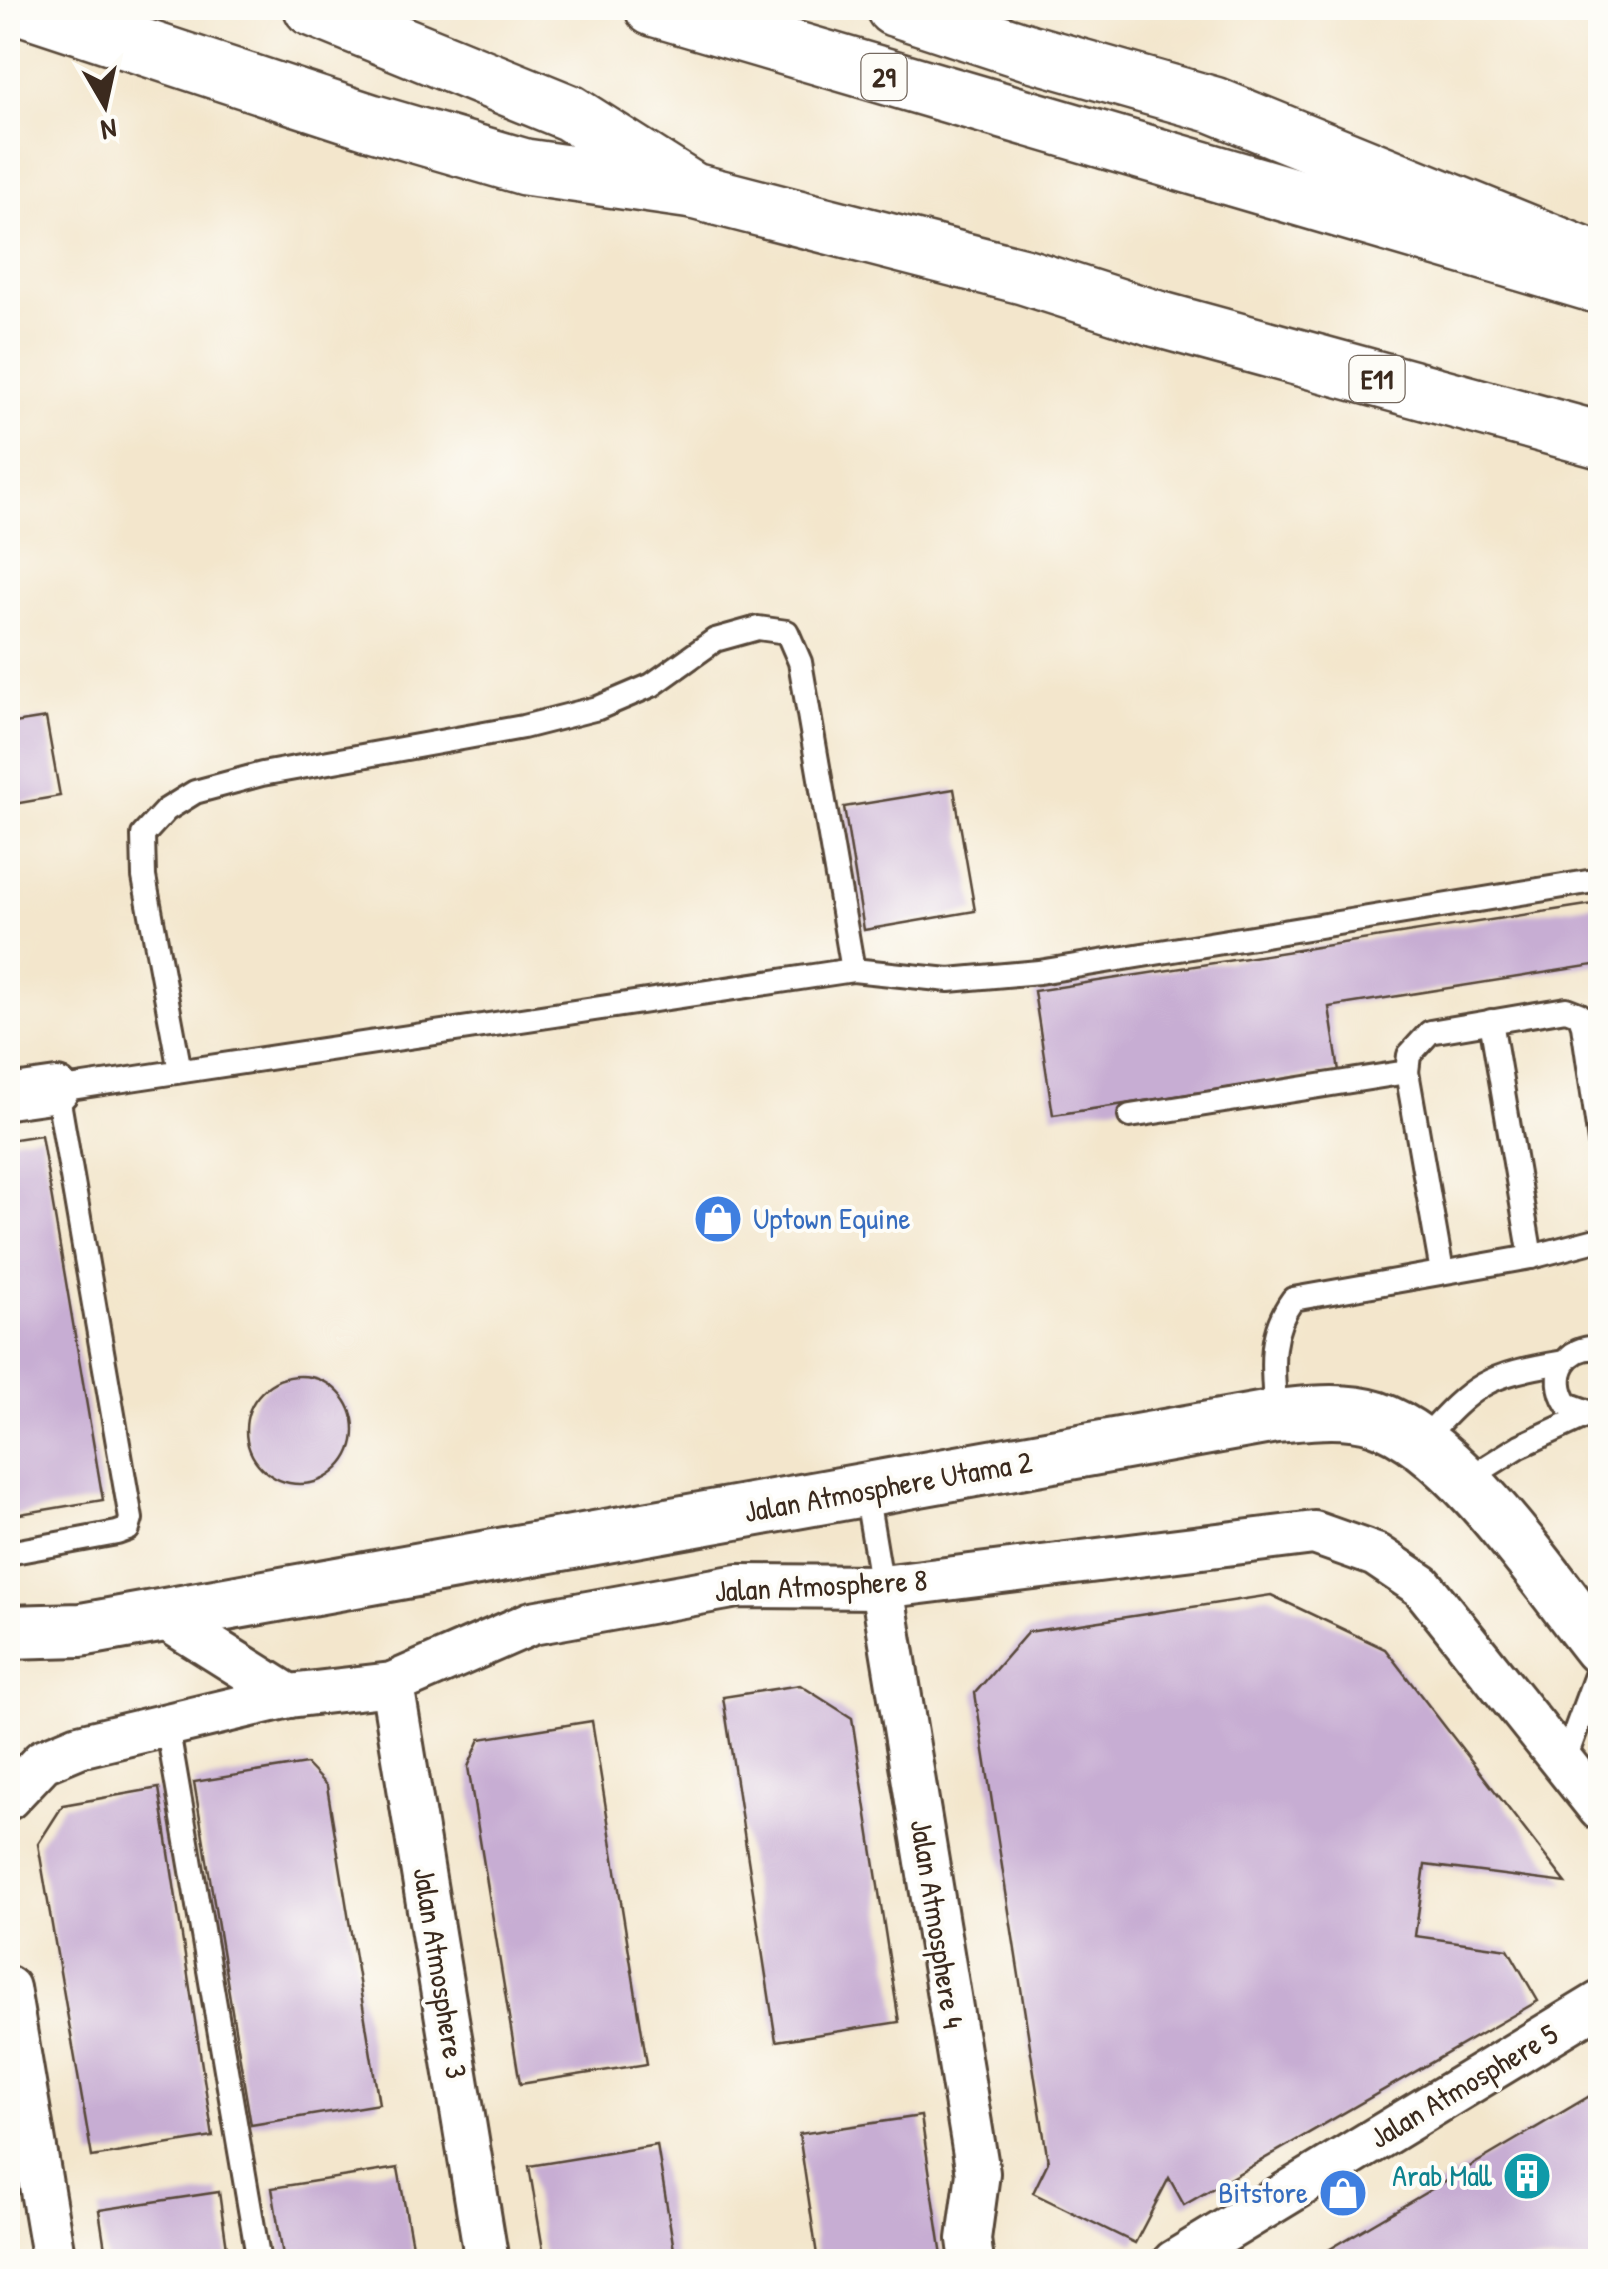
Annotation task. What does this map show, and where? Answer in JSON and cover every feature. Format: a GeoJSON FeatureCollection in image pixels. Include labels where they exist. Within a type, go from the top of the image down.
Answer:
{"type":"FeatureCollection","features":[{"type":"Feature","properties":{"kind":"highway"},"geometry":{"type":"LineString","coordinates":[[25,8],[371,122],[525,167],[693,191]]}},
{"type":"Feature","properties":{"kind":"highway"},"geometry":{"type":"LineString","coordinates":[[136,8],[371,122]]}},
{"type":"Feature","properties":{"kind":"highway"},"geometry":{"type":"LineString","coordinates":[[312,8],[570,114],[693,191]]}},
{"type":"Feature","properties":{"kind":"highway","name":"29"},"geometry":{"type":"LineString","coordinates":[[654,8],[1600,286]]}},
{"type":"Feature","properties":{"kind":"highway"},"geometry":{"type":"LineString","coordinates":[[894,8],[1028,52],[1214,105],[1600,262]]}},
{"type":"Feature","properties":{"kind":"highway","name":"E11"},"geometry":{"type":"LineString","coordinates":[[693,191],[1022,276],[1154,318],[1600,440]]}},
{"type":"Feature","properties":{"kind":"street"},"geometry":{"type":"LineString","coordinates":[[8,1097],[57,1090]]}},
{"type":"Feature","properties":{"kind":"street","name":"Jalan Atmosphere Utama 2"},"geometry":{"type":"LineString","coordinates":[[81,1630],[1276,1416],[1328,1412],[1376,1418],[1422,1442],[1464,1481],[1600,1648]]}},
{"type":"Feature","properties":{"kind":"street","name":"Jalan Atmosphere 8"},"geometry":{"type":"LineString","coordinates":[[10,1793],[43,1760],[79,1746],[289,1696],[392,1684],[532,1624],[738,1586],[882,1587],[1314,1533],[1376,1555],[1422,1586],[1600,1809]]}},
{"type":"Feature","properties":{"kind":"street","name":"Jalan Atmosphere 4"},"geometry":{"type":"LineString","coordinates":[[882,1587],[978,2173],[970,2239],[972,2262]]}},
{"type":"Feature","properties":{"kind":"street"},"geometry":{"type":"LineString","coordinates":[[160,1615],[289,1696]]}},
{"type":"Feature","properties":{"kind":"street"},"geometry":{"type":"LineString","coordinates":[[8,1632],[81,1630]]}},
{"type":"Feature","properties":{"kind":"street"},"geometry":{"type":"LineString","coordinates":[[8,1658],[81,1630]]}},
{"type":"Feature","properties":{"kind":"street","name":"Jalan Atmosphere 3"},"geometry":{"type":"LineString","coordinates":[[392,1684],[487,2262]]}},
{"type":"Feature","properties":{"kind":"street"},"geometry":{"type":"LineString","coordinates":[[8,1988],[54,2262]]}},
{"type":"Feature","properties":{"kind":"street","name":"Jalan Atmosphere 5"},"geometry":{"type":"LineString","coordinates":[[1174,2262],[1600,2003]]}},
{"type":"Feature","properties":{"kind":"lane"},"geometry":{"type":"LineString","coordinates":[[180,1071],[144,877],[143,835],[166,810],[195,792],[262,774],[523,727],[598,708],[652,685],[715,640],[758,628],[787,632],[800,662],[853,970]]}},
{"type":"Feature","properties":{"kind":"lane"},"geometry":{"type":"LineString","coordinates":[[8,1553],[117,1533],[128,1529],[131,1518],[57,1090],[853,970],[950,980],[1040,972],[1600,880]]}},
{"type":"Feature","properties":{"kind":"lane"},"geometry":{"type":"LineString","coordinates":[[1442,1272],[1406,1072],[1409,1056],[1430,1032],[1566,1010],[1580,1014],[1600,1142]]}},
{"type":"Feature","properties":{"kind":"lane"},"geometry":{"type":"LineString","coordinates":[[1491,1021],[1530,1257]]}},
{"type":"Feature","properties":{"kind":"lane"},"geometry":{"type":"LineString","coordinates":[[1130,1116],[1406,1072]]}},
{"type":"Feature","properties":{"kind":"lane"},"geometry":{"type":"LineString","coordinates":[[1276,1416],[1272,1344],[1277,1320],[1293,1298],[1530,1257],[1600,1239]]}},
{"type":"Feature","properties":{"kind":"lane"},"geometry":{"type":"LineString","coordinates":[[1594,1414],[1567,1404],[1561,1395],[1559,1372],[1564,1362],[1582,1348],[1600,1348]]}},
{"type":"Feature","properties":{"kind":"lane"},"geometry":{"type":"LineString","coordinates":[[1422,1442],[1466,1392],[1504,1372],[1564,1362]]}},
{"type":"Feature","properties":{"kind":"lane"},"geometry":{"type":"LineString","coordinates":[[1464,1481],[1520,1446],[1594,1414]]}},
{"type":"Feature","properties":{"kind":"lane"},"geometry":{"type":"LineString","coordinates":[[866,1492],[882,1587]]}},
{"type":"Feature","properties":{"kind":"lane"},"geometry":{"type":"LineString","coordinates":[[1564,1762],[1600,1664]]}},
{"type":"Feature","properties":{"kind":"lane"},"geometry":{"type":"LineString","coordinates":[[167,1725],[259,2262]]}},
{"type":"Feature","properties":{"kind":"building"},"geometry":{"type":"Polygon","coordinates":[[[46,718],[60,796],[8,805],[8,724],[46,718]]]}},
{"type":"Feature","properties":{"kind":"building"},"geometry":{"type":"Polygon","coordinates":[[[954,789],[975,911],[864,930],[844,807],[954,789]]]}},
{"type":"Feature","properties":{"kind":"building"},"geometry":{"type":"Polygon","coordinates":[[[1600,903],[1600,964],[1329,1007],[1339,1071],[1053,1115],[1034,991],[1600,903]]]}},
{"type":"Feature","properties":{"kind":"building"},"geometry":{"type":"Polygon","coordinates":[[[41,1135],[103,1500],[8,1516],[8,1140],[41,1135]]]}},
{"type":"Feature","properties":{"kind":"building"},"geometry":{"type":"Polygon","coordinates":[[[300,1376],[321,1380],[338,1392],[350,1409],[354,1430],[350,1451],[338,1468],[321,1480],[300,1484],[279,1480],[262,1468],[250,1451],[246,1430],[250,1409],[262,1392],[279,1380],[300,1376]]]}},
{"type":"Feature","properties":{"kind":"building","name":"Arab Mall"},"geometry":{"type":"Polygon","coordinates":[[[1271,1595],[1385,1649],[1566,1883],[1425,1865],[1415,1936],[1508,1949],[1538,2001],[1184,2205],[1169,2178],[1135,2243],[1033,2193],[1048,2162],[975,1693],[1028,1632],[1271,1595]]]}},
{"type":"Feature","properties":{"kind":"building"},"geometry":{"type":"Polygon","coordinates":[[[800,1685],[852,1718],[899,2022],[776,2041],[723,1697],[800,1685]]]}},
{"type":"Feature","properties":{"kind":"building"},"geometry":{"type":"Polygon","coordinates":[[[592,1721],[647,2064],[520,2084],[468,1767],[480,1739],[592,1721]]]}},
{"type":"Feature","properties":{"kind":"building"},"geometry":{"type":"Polygon","coordinates":[[[306,1764],[327,1786],[379,2104],[251,2125],[194,1782],[306,1764]]]}},
{"type":"Feature","properties":{"kind":"building"},"geometry":{"type":"Polygon","coordinates":[[[159,1788],[213,2137],[92,2157],[38,1844],[63,1805],[159,1788]]]}},
{"type":"Feature","properties":{"kind":"building","name":"Arab Mall"},"geometry":{"type":"Polygon","coordinates":[[[1600,2090],[1600,2262],[1308,2262],[1600,2090]]]}},
{"type":"Feature","properties":{"kind":"building"},"geometry":{"type":"Polygon","coordinates":[[[921,2116],[943,2262],[818,2262],[799,2134],[921,2116]]]}},
{"type":"Feature","properties":{"kind":"building"},"geometry":{"type":"Polygon","coordinates":[[[657,2145],[676,2262],[545,2262],[529,2166],[657,2145]]]}},
{"type":"Feature","properties":{"kind":"building"},"geometry":{"type":"Polygon","coordinates":[[[398,2168],[415,2262],[284,2262],[272,2188],[398,2168]]]}},
{"type":"Feature","properties":{"kind":"building"},"geometry":{"type":"Polygon","coordinates":[[[219,2192],[229,2262],[107,2262],[99,2210],[219,2192]]]}},
{"type":"Feature","properties":{"kind":"place","name":"Uptown Equine"},"geometry":{"type":"Point","coordinates":[718,1219]}},
{"type":"Feature","properties":{"kind":"place","name":"Arab Mall"},"geometry":{"type":"Point","coordinates":[1527,2176]}},
{"type":"Feature","properties":{"kind":"place","name":"Bitstore"},"geometry":{"type":"Point","coordinates":[1343,2193]}}]}
